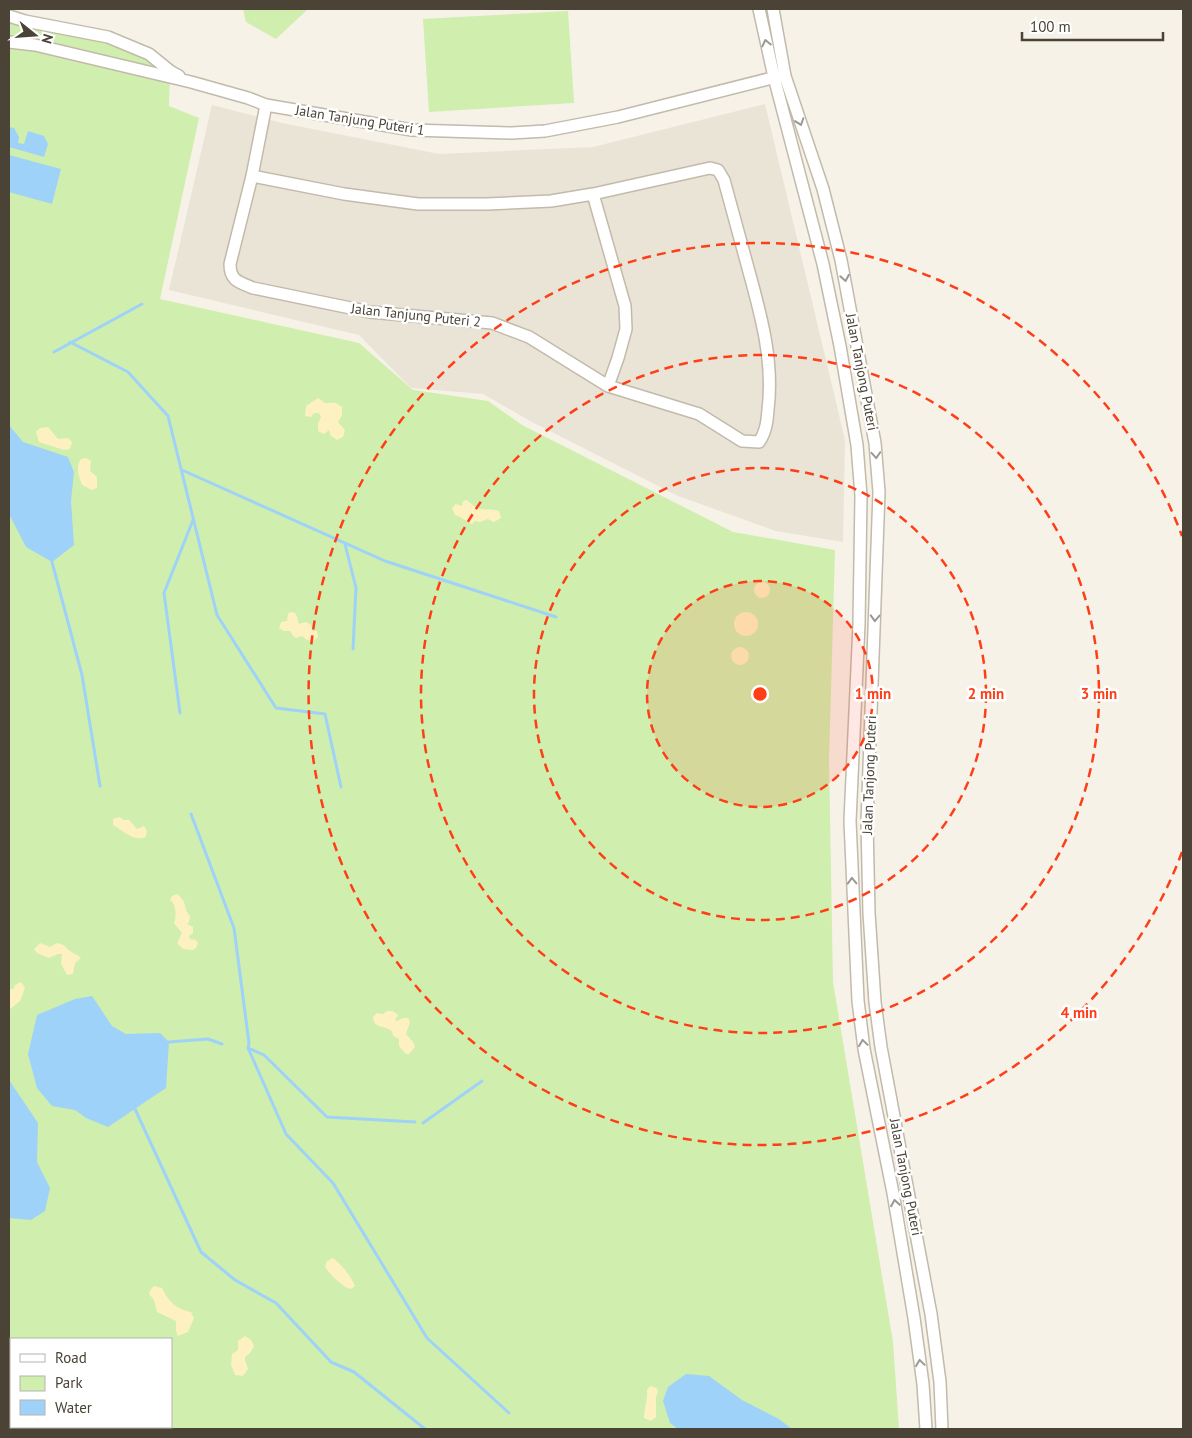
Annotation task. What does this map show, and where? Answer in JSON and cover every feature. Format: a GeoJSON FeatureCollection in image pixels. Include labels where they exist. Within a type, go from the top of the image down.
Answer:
{"type":"FeatureCollection","features":[{"type":"Feature","properties":{"kind":"street","name":"Jalan Tanjong Puteri"},"geometry":{"type":"LineString","coordinates":[[760,9],[779,76],[823,264],[858,444],[861,496],[859,604],[850,821],[858,1001],[864,1049],[895,1203],[923,1384],[926,1429]]}},
{"type":"Feature","properties":{"kind":"street","name":"Jalan Tanjong Puteri"},"geometry":{"type":"LineString","coordinates":[[773,9],[779,76],[823,189],[841,260],[875,443],[879,492],[867,822],[869,913],[881,1047],[931,1314],[940,1382],[942,1429]]}},
{"type":"Feature","properties":{"kind":"street"},"geometry":{"type":"LineString","coordinates":[[9,16],[25,21],[108,37],[149,54],[170,70],[191,82]]}},
{"type":"Feature","properties":{"kind":"street","name":"Jalan Tanjung Puteri 1"},"geometry":{"type":"LineString","coordinates":[[9,42],[35,45],[191,82],[266,105],[412,130],[512,133],[545,131],[618,117],[779,76]]}},
{"type":"Feature","properties":{"kind":"street","name":"Jalan Tanjung Puteri 2"},"geometry":{"type":"LineString","coordinates":[[266,105],[252,176],[230,264],[230,272],[238,282],[253,288],[370,312],[492,323],[529,337],[608,386],[699,414],[742,441],[759,442],[766,427],[771,389],[768,350],[756,294],[722,174],[718,170],[710,168],[593,194]]}},
{"type":"Feature","properties":{"kind":"street"},"geometry":{"type":"LineString","coordinates":[[252,176],[344,194],[418,204],[487,204],[551,201],[593,194],[625,306],[626,330],[608,386]]}},
{"type":"Feature","properties":{"kind":"street"},"geometry":{"type":"LineString","coordinates":[[923,1384],[940,1382]]}},
{"type":"Feature","properties":{"kind":"shaded area"},"geometry":{"type":"Polygon","coordinates":[[[765,104],[845,440],[843,542],[776,531],[678,496],[532,422],[483,394],[411,388],[359,335],[169,290],[212,105],[282,123],[439,154],[593,147],[765,104]]]}},
{"type":"Feature","properties":{"kind":"green space"},"geometry":{"type":"Polygon","coordinates":[[[243,9],[308,9],[276,39],[246,22],[243,9]]]}},
{"type":"Feature","properties":{"kind":"green space"},"geometry":{"type":"Polygon","coordinates":[[[568,11],[574,103],[429,112],[423,19],[568,11]]]}},
{"type":"Feature","properties":{"kind":"green space"},"geometry":{"type":"Polygon","coordinates":[[[9,16],[108,37],[170,71],[169,106],[199,118],[160,299],[359,343],[413,390],[488,401],[522,425],[733,532],[835,550],[829,760],[833,982],[893,1342],[899,1429],[9,1429],[9,16]]]}},
{"type":"Feature","properties":{"kind":"sand"},"geometry":{"type":"Polygon","coordinates":[[[318,398],[325,403],[336,403],[342,407],[342,415],[338,422],[345,430],[343,437],[337,440],[331,436],[329,430],[324,434],[318,431],[318,423],[321,417],[319,413],[314,413],[311,417],[305,416],[306,406],[318,398]]]}},
{"type":"Feature","properties":{"kind":"sand"},"geometry":{"type":"Polygon","coordinates":[[[48,427],[58,439],[68,438],[72,442],[70,449],[64,450],[39,442],[36,432],[40,428],[48,427]]]}},
{"type":"Feature","properties":{"kind":"sand"},"geometry":{"type":"Polygon","coordinates":[[[86,458],[91,461],[90,471],[97,477],[97,488],[92,490],[82,485],[78,472],[79,462],[81,459],[86,458]]]}},
{"type":"Feature","properties":{"kind":"sand"},"geometry":{"type":"Polygon","coordinates":[[[466,500],[477,508],[499,511],[501,518],[494,522],[488,519],[470,523],[455,515],[452,508],[456,504],[462,506],[463,501],[466,500]]]}},
{"type":"Feature","properties":{"kind":"sand"},"geometry":{"type":"Polygon","coordinates":[[[762,582],[770,590],[762,598],[754,590],[762,582]]]}},
{"type":"Feature","properties":{"kind":"sand"},"geometry":{"type":"Polygon","coordinates":[[[293,612],[296,614],[299,624],[306,622],[311,625],[312,631],[317,631],[318,637],[313,641],[307,640],[302,636],[296,638],[290,631],[284,631],[279,628],[281,622],[287,621],[288,613],[293,612]]]}},
{"type":"Feature","properties":{"kind":"sand"},"geometry":{"type":"Polygon","coordinates":[[[746,612],[754,616],[758,624],[754,632],[746,636],[738,632],[734,624],[738,616],[746,612]]]}},
{"type":"Feature","properties":{"kind":"sand"},"geometry":{"type":"Polygon","coordinates":[[[736,647],[744,647],[749,652],[747,663],[736,665],[731,660],[731,652],[736,647]]]}},
{"type":"Feature","properties":{"kind":"sand"},"geometry":{"type":"Polygon","coordinates":[[[119,817],[129,820],[137,829],[144,826],[147,831],[146,837],[133,837],[113,825],[113,819],[119,817]]]}},
{"type":"Feature","properties":{"kind":"sand"},"geometry":{"type":"Polygon","coordinates":[[[177,894],[183,900],[190,916],[187,924],[193,927],[193,933],[189,936],[190,939],[196,940],[198,943],[193,950],[183,949],[177,943],[182,933],[174,923],[174,904],[170,900],[172,896],[177,894]]]}},
{"type":"Feature","properties":{"kind":"sand"},"geometry":{"type":"Polygon","coordinates":[[[40,943],[50,947],[57,943],[62,944],[81,958],[75,963],[73,974],[67,975],[61,964],[62,954],[49,958],[37,953],[34,949],[40,943]]]}},
{"type":"Feature","properties":{"kind":"sand"},"geometry":{"type":"Polygon","coordinates":[[[21,982],[25,988],[20,1001],[10,1009],[9,989],[14,989],[15,985],[21,982]]]}},
{"type":"Feature","properties":{"kind":"sand"},"geometry":{"type":"Polygon","coordinates":[[[387,1011],[393,1011],[398,1015],[395,1020],[397,1021],[408,1018],[410,1022],[406,1034],[415,1047],[409,1054],[406,1054],[399,1046],[399,1039],[393,1036],[392,1031],[375,1023],[373,1017],[377,1013],[383,1014],[387,1011]]]}},
{"type":"Feature","properties":{"kind":"sand"},"geometry":{"type":"Polygon","coordinates":[[[333,1258],[351,1278],[355,1286],[351,1289],[333,1277],[325,1267],[327,1261],[333,1258]]]}},
{"type":"Feature","properties":{"kind":"sand"},"geometry":{"type":"Polygon","coordinates":[[[154,1286],[162,1288],[170,1301],[177,1307],[191,1312],[194,1318],[188,1332],[178,1336],[176,1321],[157,1312],[154,1300],[149,1294],[154,1286]]]}},
{"type":"Feature","properties":{"kind":"sand"},"geometry":{"type":"Polygon","coordinates":[[[245,1336],[251,1340],[254,1346],[245,1357],[248,1369],[243,1376],[235,1375],[231,1365],[232,1354],[238,1350],[238,1341],[245,1336]]]}},
{"type":"Feature","properties":{"kind":"sand"},"geometry":{"type":"Polygon","coordinates":[[[650,1386],[657,1388],[658,1392],[656,1397],[656,1417],[651,1421],[644,1418],[647,1390],[650,1386]]]}},
{"type":"Feature","properties":{"kind":"water"},"geometry":{"type":"Polygon","coordinates":[[[9,127],[14,128],[19,137],[18,143],[24,144],[28,131],[44,136],[48,144],[44,157],[9,147],[9,127]]]}},
{"type":"Feature","properties":{"kind":"water"},"geometry":{"type":"Polygon","coordinates":[[[9,155],[61,169],[52,204],[9,192],[9,155]]]}},
{"type":"Feature","properties":{"kind":"water"},"geometry":{"type":"Polygon","coordinates":[[[9,425],[23,442],[68,457],[74,472],[71,501],[74,545],[52,562],[26,547],[9,514],[9,425]]]}},
{"type":"Feature","properties":{"kind":"water"},"geometry":{"type":"Polygon","coordinates":[[[92,996],[112,1026],[126,1034],[160,1033],[169,1042],[166,1088],[108,1127],[86,1118],[75,1110],[52,1106],[37,1088],[28,1054],[37,1015],[75,999],[92,996]]]}},
{"type":"Feature","properties":{"kind":"water"},"geometry":{"type":"Polygon","coordinates":[[[9,1080],[38,1123],[37,1162],[50,1188],[45,1211],[31,1220],[9,1218],[9,1080]]]}},
{"type":"Feature","properties":{"kind":"water"},"geometry":{"type":"Polygon","coordinates":[[[686,1374],[709,1376],[742,1400],[779,1419],[792,1429],[678,1429],[670,1423],[663,1401],[668,1387],[686,1374]]]}},
{"type":"Feature","properties":{"kind":"waterway"},"geometry":{"type":"LineString","coordinates":[[54,352],[142,304]]}},
{"type":"Feature","properties":{"kind":"waterway"},"geometry":{"type":"LineString","coordinates":[[70,342],[128,372],[168,416],[217,615],[276,708],[325,714],[341,787]]}},
{"type":"Feature","properties":{"kind":"waterway"},"geometry":{"type":"LineString","coordinates":[[182,470],[385,561],[556,617]]}},
{"type":"Feature","properties":{"kind":"waterway"},"geometry":{"type":"LineString","coordinates":[[180,713],[164,593],[193,520]]}},
{"type":"Feature","properties":{"kind":"waterway"},"geometry":{"type":"LineString","coordinates":[[345,544],[356,588],[353,649]]}},
{"type":"Feature","properties":{"kind":"waterway"},"geometry":{"type":"LineString","coordinates":[[52,562],[82,675],[100,786]]}},
{"type":"Feature","properties":{"kind":"waterway"},"geometry":{"type":"LineString","coordinates":[[191,814],[234,928],[249,1043],[248,1048],[286,1134],[333,1183],[427,1338],[509,1413]]}},
{"type":"Feature","properties":{"kind":"waterway"},"geometry":{"type":"LineString","coordinates":[[169,1042],[208,1039],[222,1044]]}},
{"type":"Feature","properties":{"kind":"waterway"},"geometry":{"type":"LineString","coordinates":[[248,1048],[264,1055],[327,1117],[415,1122]]}},
{"type":"Feature","properties":{"kind":"waterway"},"geometry":{"type":"LineString","coordinates":[[423,1123],[482,1081]]}},
{"type":"Feature","properties":{"kind":"waterway"},"geometry":{"type":"LineString","coordinates":[[135,1109],[201,1252],[235,1280],[276,1303],[331,1362],[354,1372],[425,1429]]}}]}
